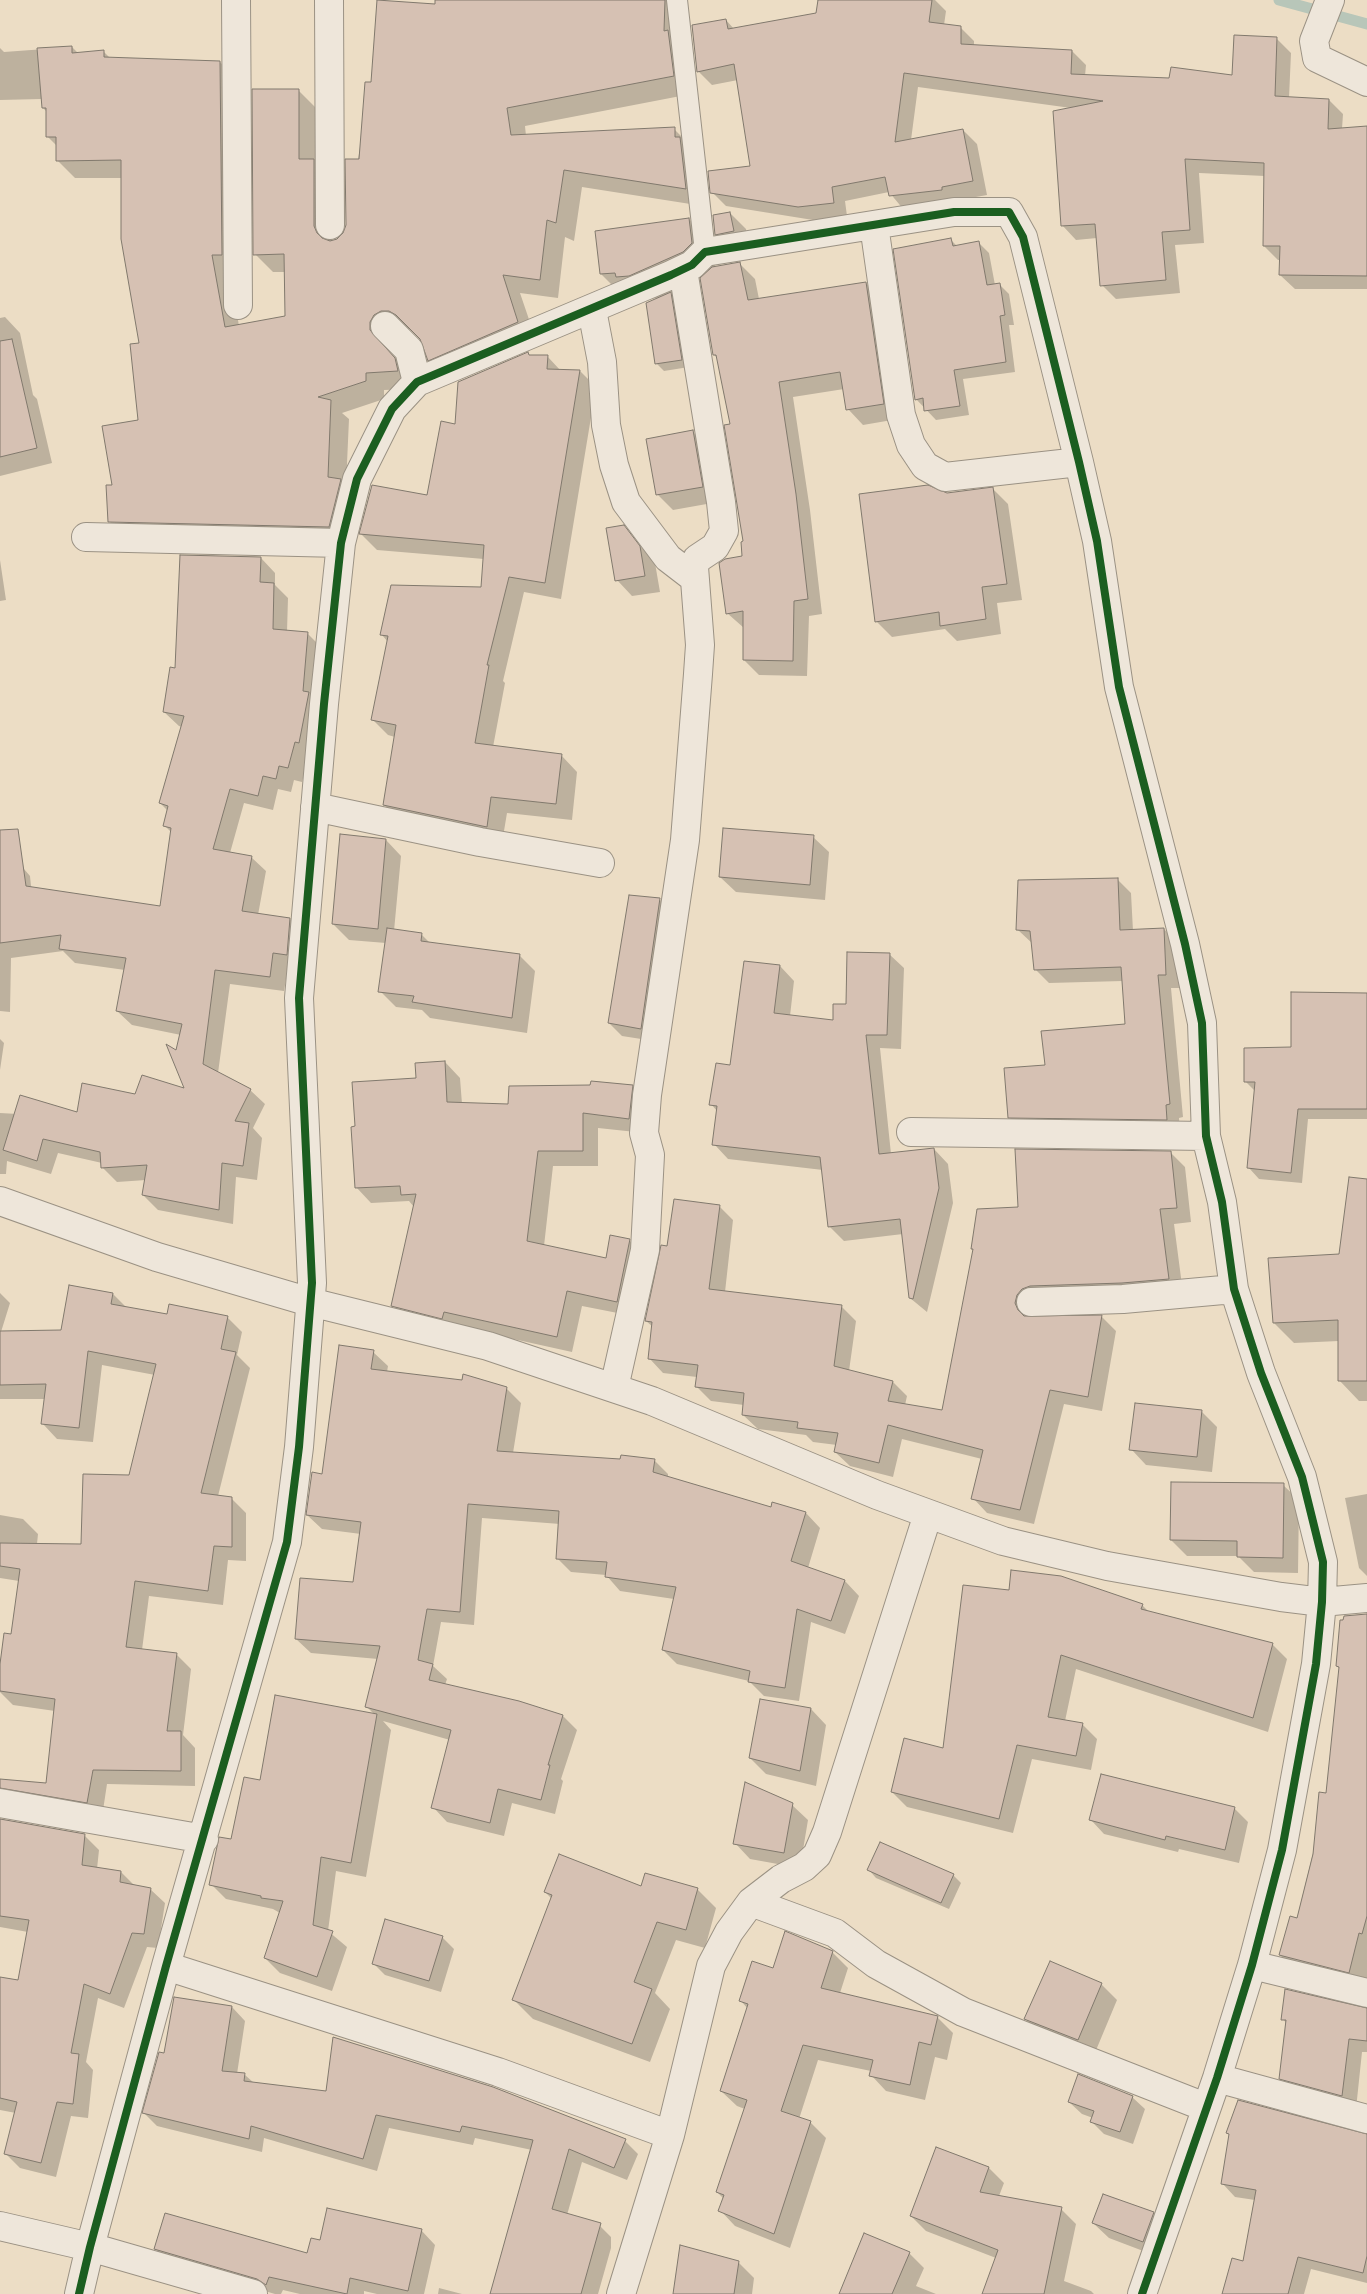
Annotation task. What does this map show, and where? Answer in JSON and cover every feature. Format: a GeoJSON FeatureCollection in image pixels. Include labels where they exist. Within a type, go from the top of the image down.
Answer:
{"type":"FeatureCollection","features":[{"type":"Feature","properties":{"kind":"street"},"geometry":{"type":"LineString","coordinates":[[236,0],[238,305]]}},
{"type":"Feature","properties":{"kind":"street"},"geometry":{"type":"LineString","coordinates":[[329,0],[330,224]]}},
{"type":"Feature","properties":{"kind":"street"},"geometry":{"type":"LineString","coordinates":[[1330,0],[1314,41],[1317,58],[1367,82]]}},
{"type":"Feature","properties":{"kind":"street"},"geometry":{"type":"LineString","coordinates":[[79,2294],[166,1966],[204,1839],[287,1542],[299,1447],[312,1283],[299,998],[315,807],[341,543],[357,479],[392,409],[417,382],[592,310],[683,270],[704,252],[954,212],[1009,212],[1023,236],[1079,462],[1097,541],[1119,687],[1185,944],[1202,1023],[1206,1136],[1222,1202],[1234,1289],[1261,1373],[1302,1477],[1323,1562],[1322,1602],[1316,1664],[1282,1850],[1252,1965],[1217,2078],[1205,2107],[1142,2294]]}},
{"type":"Feature","properties":{"kind":"street"},"geometry":{"type":"LineString","coordinates":[[874,225],[901,415],[911,445],[925,466],[945,477],[1079,462]]}},
{"type":"Feature","properties":{"kind":"street"},"geometry":{"type":"LineString","coordinates":[[614,1388],[645,1250],[650,1155],[644,1134],[661,991],[685,840],[698,674],[699,635],[694,578],[697,559],[715,547],[724,531],[721,502],[683,270]]}},
{"type":"Feature","properties":{"kind":"street"},"geometry":{"type":"LineString","coordinates":[[592,310],[602,362],[606,425],[614,465],[626,502],[668,558],[694,578]]}},
{"type":"Feature","properties":{"kind":"street"},"geometry":{"type":"LineString","coordinates":[[385,326],[409,350],[417,382]]}},
{"type":"Feature","properties":{"kind":"street"},"geometry":{"type":"LineString","coordinates":[[86,537],[341,543]]}},
{"type":"Feature","properties":{"kind":"street"},"geometry":{"type":"LineString","coordinates":[[315,807],[480,842],[600,863]]}},
{"type":"Feature","properties":{"kind":"street"},"geometry":{"type":"LineString","coordinates":[[911,1132],[1206,1136]]}},
{"type":"Feature","properties":{"kind":"street"},"geometry":{"type":"LineString","coordinates":[[0,1202],[158,1258],[310,1302],[488,1346],[614,1388],[652,1401],[784,1458],[1003,1541],[1107,1566],[1322,1602],[1367,1598]]}},
{"type":"Feature","properties":{"kind":"street"},"geometry":{"type":"LineString","coordinates":[[1031,1302],[1123,1298],[1234,1289]]}},
{"type":"Feature","properties":{"kind":"street"},"geometry":{"type":"LineString","coordinates":[[621,2294],[670,2135],[712,1966],[729,1932],[751,1902],[781,1879],[804,1868],[817,1855],[827,1832],[928,1514]]}},
{"type":"Feature","properties":{"kind":"street"},"geometry":{"type":"LineString","coordinates":[[0,1804],[204,1839]]}},
{"type":"Feature","properties":{"kind":"street"},"geometry":{"type":"LineString","coordinates":[[751,1902],[835,1933],[876,1964],[963,2012],[1205,2107]]}},
{"type":"Feature","properties":{"kind":"street"},"geometry":{"type":"LineString","coordinates":[[1252,1965],[1367,1994]]}},
{"type":"Feature","properties":{"kind":"street"},"geometry":{"type":"LineString","coordinates":[[166,1966],[498,2072],[670,2135]]}},
{"type":"Feature","properties":{"kind":"street"},"geometry":{"type":"LineString","coordinates":[[1217,2078],[1367,2119]]}},
{"type":"Feature","properties":{"kind":"street"},"geometry":{"type":"LineString","coordinates":[[0,2226],[90,2247],[253,2294]]}},
{"type":"Feature","properties":{"kind":"lane"},"geometry":{"type":"LineString","coordinates":[[677,0],[704,252]]}},
{"type":"Feature","properties":{"kind":"building"},"geometry":{"type":"Polygon","coordinates":[[[377,0],[435,4],[435,0],[665,0],[664,31],[668,30],[674,76],[507,108],[511,135],[675,127],[675,137],[680,137],[686,189],[564,170],[556,223],[547,220],[540,280],[503,275],[518,322],[428,361],[420,339],[396,315],[389,311],[381,311],[374,315],[370,322],[370,330],[395,358],[398,371],[366,373],[366,381],[318,397],[331,400],[328,477],[341,479],[329,527],[108,522],[106,485],[112,485],[102,426],[138,420],[130,344],[139,343],[121,239],[121,160],[56,161],[56,137],[46,137],[46,108],[42,108],[37,48],[72,46],[72,53],[104,50],[104,57],[220,61],[222,255],[212,255],[225,327],[285,316],[284,254],[253,255],[252,89],[299,89],[299,159],[314,159],[314,226],[322,238],[330,241],[337,239],[343,233],[346,225],[345,159],[359,159],[365,82],[371,82],[377,0]]]}},
{"type":"Feature","properties":{"kind":"building"},"geometry":{"type":"Polygon","coordinates":[[[818,0],[932,0],[929,22],[961,26],[961,44],[1072,50],[1071,74],[1169,78],[1171,67],[1232,75],[1234,35],[1277,37],[1275,96],[1329,99],[1328,129],[1367,126],[1367,276],[1279,275],[1280,246],[1263,246],[1264,163],[1185,159],[1190,230],[1162,232],[1166,280],[1100,286],[1095,224],[1061,226],[1053,111],[1103,101],[904,73],[895,142],[963,129],[973,181],[942,187],[942,190],[889,196],[885,177],[832,187],[834,203],[798,207],[710,193],[708,171],[750,166],[734,64],[697,72],[692,25],[726,19],[728,29],[816,13],[818,0]]]}},
{"type":"Feature","properties":{"kind":"building"},"geometry":{"type":"Polygon","coordinates":[[[730,212],[734,231],[715,235],[713,215],[730,212]]]}},
{"type":"Feature","properties":{"kind":"building"},"geometry":{"type":"Polygon","coordinates":[[[689,218],[692,243],[683,252],[629,276],[616,277],[615,273],[600,274],[595,231],[689,218]]]}},
{"type":"Feature","properties":{"kind":"building"},"geometry":{"type":"Polygon","coordinates":[[[951,238],[953,246],[979,241],[987,285],[1000,283],[1005,315],[1000,316],[1006,362],[954,370],[960,406],[924,411],[923,398],[915,400],[893,249],[951,238]]]}},
{"type":"Feature","properties":{"kind":"building"},"geometry":{"type":"Polygon","coordinates":[[[740,262],[748,300],[866,282],[884,404],[846,410],[840,372],[779,382],[796,494],[808,599],[794,601],[793,661],[743,660],[743,611],[726,614],[719,563],[725,559],[742,556],[741,542],[743,541],[724,425],[730,424],[716,355],[713,355],[700,278],[712,267],[740,262]]]}},
{"type":"Feature","properties":{"kind":"building"},"geometry":{"type":"Polygon","coordinates":[[[671,292],[682,360],[655,364],[646,303],[671,292]]]}},
{"type":"Feature","properties":{"kind":"building"},"geometry":{"type":"Polygon","coordinates":[[[12,339],[37,448],[0,457],[0,341],[12,339]]]}},
{"type":"Feature","properties":{"kind":"building"},"geometry":{"type":"Polygon","coordinates":[[[528,352],[529,355],[548,355],[547,369],[580,370],[545,583],[509,577],[487,665],[489,665],[475,743],[562,754],[556,804],[491,797],[487,827],[383,805],[396,725],[371,720],[388,636],[380,635],[391,585],[481,587],[484,545],[359,534],[372,485],[427,495],[441,421],[455,424],[458,382],[528,352]]]}},
{"type":"Feature","properties":{"kind":"building"},"geometry":{"type":"Polygon","coordinates":[[[693,430],[703,487],[656,495],[646,439],[693,430]]]}},
{"type":"Feature","properties":{"kind":"building"},"geometry":{"type":"Polygon","coordinates":[[[928,485],[947,493],[993,487],[1007,584],[982,587],[986,619],[940,626],[939,612],[875,622],[859,494],[928,485]]]}},
{"type":"Feature","properties":{"kind":"building"},"geometry":{"type":"Polygon","coordinates":[[[624,525],[640,546],[645,576],[615,581],[606,528],[624,525]]]}},
{"type":"Feature","properties":{"kind":"building"},"geometry":{"type":"Polygon","coordinates":[[[180,555],[261,557],[260,582],[274,583],[273,629],[308,632],[303,691],[309,692],[299,743],[295,742],[288,768],[279,766],[276,779],[263,776],[258,796],[230,789],[213,849],[252,856],[242,911],[290,918],[287,955],[273,953],[270,977],[215,970],[203,1064],[251,1089],[235,1121],[249,1123],[243,1166],[222,1163],[219,1210],[142,1195],[147,1165],[101,1168],[100,1152],[43,1139],[37,1161],[3,1150],[20,1095],[77,1112],[82,1083],[135,1094],[142,1075],[184,1088],[166,1044],[176,1050],[182,1024],[116,1011],[126,958],[59,949],[61,935],[0,943],[0,830],[18,829],[26,886],[160,906],[171,828],[163,826],[168,806],[159,803],[184,716],[163,712],[170,667],[175,668],[180,555]]]}},
{"type":"Feature","properties":{"kind":"building"},"geometry":{"type":"Polygon","coordinates":[[[723,828],[814,835],[810,885],[719,877],[723,828]]]}},
{"type":"Feature","properties":{"kind":"building"},"geometry":{"type":"Polygon","coordinates":[[[340,834],[386,839],[378,929],[332,924],[340,834]]]}},
{"type":"Feature","properties":{"kind":"building"},"geometry":{"type":"Polygon","coordinates":[[[1118,878],[1120,930],[1164,928],[1166,975],[1158,975],[1170,1104],[1166,1105],[1167,1120],[1008,1118],[1004,1068],[1045,1065],[1041,1031],[1125,1024],[1121,967],[1034,970],[1030,931],[1016,930],[1018,880],[1118,878]]]}},
{"type":"Feature","properties":{"kind":"building"},"geometry":{"type":"Polygon","coordinates":[[[629,895],[660,898],[641,1029],[608,1023],[629,895]]]}},
{"type":"Feature","properties":{"kind":"building"},"geometry":{"type":"Polygon","coordinates":[[[387,928],[422,933],[421,941],[520,954],[512,1018],[412,1002],[414,996],[378,992],[387,928]]]}},
{"type":"Feature","properties":{"kind":"building"},"geometry":{"type":"Polygon","coordinates":[[[847,952],[890,953],[887,1035],[866,1035],[879,1154],[934,1148],[939,1188],[913,1299],[909,1298],[900,1219],[828,1227],[820,1157],[712,1145],[717,1106],[709,1105],[716,1063],[730,1065],[744,961],[780,965],[774,1013],[833,1020],[833,1004],[846,1004],[847,952]]]}},
{"type":"Feature","properties":{"kind":"building"},"geometry":{"type":"Polygon","coordinates":[[[1291,992],[1367,993],[1367,1109],[1298,1109],[1291,1173],[1247,1168],[1255,1082],[1244,1082],[1244,1048],[1291,1047],[1291,992]]]}},
{"type":"Feature","properties":{"kind":"building"},"geometry":{"type":"Polygon","coordinates":[[[445,1061],[447,1102],[508,1104],[509,1086],[590,1085],[591,1081],[633,1085],[629,1119],[583,1113],[583,1151],[538,1151],[527,1241],[606,1258],[610,1235],[630,1239],[617,1302],[567,1291],[557,1337],[444,1312],[442,1319],[391,1306],[416,1194],[401,1195],[400,1186],[355,1188],[351,1127],[355,1126],[352,1082],[416,1078],[415,1063],[445,1061]]]}},
{"type":"Feature","properties":{"kind":"building"},"geometry":{"type":"Polygon","coordinates":[[[1015,1149],[1171,1151],[1177,1208],[1160,1209],[1169,1279],[1122,1283],[1030,1286],[1022,1289],[1017,1295],[1015,1303],[1018,1310],[1024,1316],[1102,1315],[1088,1397],[1050,1390],[1020,1510],[971,1499],[983,1450],[888,1425],[879,1463],[834,1452],[838,1433],[797,1428],[798,1422],[742,1415],[744,1393],[695,1387],[698,1365],[648,1359],[652,1322],[645,1321],[661,1245],[667,1246],[674,1199],[720,1205],[709,1289],[842,1305],[834,1366],[893,1381],[888,1401],[942,1410],[973,1249],[971,1249],[977,1209],[1018,1207],[1015,1149]]]}},
{"type":"Feature","properties":{"kind":"building"},"geometry":{"type":"Polygon","coordinates":[[[1349,1177],[1367,1179],[1367,1381],[1338,1381],[1338,1320],[1273,1323],[1268,1258],[1339,1254],[1349,1177]]]}},
{"type":"Feature","properties":{"kind":"building"},"geometry":{"type":"Polygon","coordinates":[[[69,1285],[113,1293],[111,1304],[167,1314],[169,1304],[228,1316],[221,1349],[236,1352],[201,1493],[232,1497],[232,1547],[214,1546],[208,1591],[135,1581],[126,1647],[177,1653],[167,1731],[181,1731],[181,1771],[93,1770],[87,1803],[0,1788],[0,1779],[46,1783],[55,1699],[0,1691],[0,1664],[4,1633],[11,1634],[20,1569],[0,1566],[0,1543],[81,1544],[83,1474],[129,1475],[156,1364],[88,1351],[79,1428],[41,1424],[46,1384],[0,1385],[0,1331],[61,1330],[69,1285]]]}},
{"type":"Feature","properties":{"kind":"building"},"geometry":{"type":"Polygon","coordinates":[[[339,1345],[374,1350],[371,1369],[462,1380],[463,1374],[507,1387],[497,1451],[620,1459],[621,1455],[655,1459],[653,1472],[771,1507],[772,1502],[806,1512],[791,1561],[845,1580],[831,1621],[797,1609],[785,1688],[748,1682],[750,1671],[662,1650],[676,1587],[605,1577],[607,1562],[556,1559],[559,1511],[468,1504],[460,1612],[427,1609],[418,1660],[433,1664],[429,1680],[519,1701],[563,1715],[548,1765],[550,1765],[541,1800],[498,1789],[490,1823],[431,1808],[451,1730],[365,1707],[380,1646],[295,1639],[300,1578],[353,1582],[361,1522],[306,1515],[312,1472],[322,1474],[339,1345]]]}},
{"type":"Feature","properties":{"kind":"building"},"geometry":{"type":"Polygon","coordinates":[[[1135,1403],[1202,1410],[1197,1457],[1129,1450],[1135,1403]]]}},
{"type":"Feature","properties":{"kind":"building"},"geometry":{"type":"Polygon","coordinates":[[[1171,1482],[1284,1483],[1283,1558],[1237,1557],[1237,1541],[1170,1540],[1171,1482]]]}},
{"type":"Feature","properties":{"kind":"building"},"geometry":{"type":"Polygon","coordinates":[[[1011,1570],[1061,1576],[1143,1604],[1141,1609],[1273,1643],[1253,1718],[1061,1655],[1048,1717],[1083,1723],[1076,1756],[1017,1745],[999,1819],[891,1792],[904,1738],[943,1748],[963,1585],[1009,1590],[1011,1570]]]}},
{"type":"Feature","properties":{"kind":"building"},"geometry":{"type":"Polygon","coordinates":[[[1367,1614],[1367,1916],[1362,1934],[1359,1933],[1349,1973],[1279,1955],[1290,1916],[1297,1918],[1313,1854],[1319,1792],[1326,1793],[1339,1667],[1336,1666],[1340,1620],[1343,1620],[1344,1616],[1367,1614]]]}},
{"type":"Feature","properties":{"kind":"building"},"geometry":{"type":"Polygon","coordinates":[[[275,1695],[377,1714],[351,1863],[321,1857],[313,1925],[333,1931],[317,1977],[264,1958],[283,1901],[261,1898],[261,1896],[209,1885],[219,1837],[231,1839],[244,1777],[260,1780],[275,1695]]]}},
{"type":"Feature","properties":{"kind":"building"},"geometry":{"type":"Polygon","coordinates":[[[760,1699],[811,1708],[800,1771],[749,1758],[760,1699]]]}},
{"type":"Feature","properties":{"kind":"building"},"geometry":{"type":"Polygon","coordinates":[[[1101,1774],[1235,1807],[1225,1850],[1166,1836],[1165,1840],[1089,1820],[1101,1774]]]}},
{"type":"Feature","properties":{"kind":"building"},"geometry":{"type":"Polygon","coordinates":[[[745,1782],[793,1803],[784,1853],[733,1844],[745,1782]]]}},
{"type":"Feature","properties":{"kind":"building"},"geometry":{"type":"Polygon","coordinates":[[[0,1819],[85,1834],[82,1865],[121,1871],[120,1882],[151,1888],[144,1934],[132,1933],[110,1994],[84,1984],[71,2053],[79,2054],[73,2104],[57,2102],[41,2163],[4,2154],[17,2102],[0,2098],[0,1977],[18,1980],[29,1920],[0,1916],[0,1819]]]}},
{"type":"Feature","properties":{"kind":"building"},"geometry":{"type":"Polygon","coordinates":[[[880,1842],[954,1874],[941,1903],[867,1870],[880,1842]]]}},
{"type":"Feature","properties":{"kind":"building"},"geometry":{"type":"Polygon","coordinates":[[[559,1854],[641,1886],[645,1873],[698,1888],[686,1930],[657,1922],[634,1982],[652,1989],[632,2044],[512,2000],[552,1895],[544,1892],[559,1854]]]}},
{"type":"Feature","properties":{"kind":"building"},"geometry":{"type":"Polygon","coordinates":[[[385,1919],[443,1936],[429,1981],[372,1964],[385,1919]]]}},
{"type":"Feature","properties":{"kind":"building"},"geometry":{"type":"Polygon","coordinates":[[[785,1931],[833,1951],[821,1988],[938,2016],[931,2045],[919,2042],[910,2085],[869,2076],[873,2060],[803,2045],[781,2111],[811,2121],[774,2234],[718,2211],[724,2195],[716,2192],[747,2100],[720,2091],[748,2004],[739,2001],[752,1961],[773,1968],[785,1931]]]}},
{"type":"Feature","properties":{"kind":"building"},"geometry":{"type":"Polygon","coordinates":[[[1050,1961],[1102,1983],[1078,2040],[1024,2019],[1050,1961]]]}},
{"type":"Feature","properties":{"kind":"building"},"geometry":{"type":"Polygon","coordinates":[[[1285,1989],[1367,2008],[1367,2041],[1349,2039],[1342,2096],[1279,2079],[1286,2020],[1281,2020],[1285,1989]]]}},
{"type":"Feature","properties":{"kind":"building"},"geometry":{"type":"Polygon","coordinates":[[[174,1997],[232,2006],[222,2071],[245,2073],[244,2081],[326,2091],[333,2037],[493,2087],[626,2139],[614,2168],[569,2149],[552,2209],[601,2223],[581,2294],[490,2294],[533,2140],[462,2126],[460,2132],[376,2115],[363,2159],[251,2126],[249,2139],[142,2113],[159,2052],[164,2053],[174,1997]]]}},
{"type":"Feature","properties":{"kind":"building"},"geometry":{"type":"Polygon","coordinates":[[[1078,2074],[1133,2096],[1120,2132],[1090,2122],[1094,2111],[1068,2102],[1078,2074]]]}},
{"type":"Feature","properties":{"kind":"building"},"geometry":{"type":"Polygon","coordinates":[[[1238,2100],[1367,2134],[1367,2256],[1363,2273],[1298,2257],[1288,2294],[1222,2294],[1232,2258],[1243,2261],[1256,2190],[1221,2184],[1229,2134],[1226,2133],[1238,2100]]]}},
{"type":"Feature","properties":{"kind":"building"},"geometry":{"type":"Polygon","coordinates":[[[936,2147],[989,2167],[980,2192],[1062,2207],[1044,2294],[982,2294],[998,2250],[910,2216],[936,2147]]]}},
{"type":"Feature","properties":{"kind":"building"},"geometry":{"type":"Polygon","coordinates":[[[1103,2194],[1154,2212],[1143,2242],[1092,2223],[1103,2194]]]}},
{"type":"Feature","properties":{"kind":"building"},"geometry":{"type":"Polygon","coordinates":[[[327,2208],[422,2229],[408,2291],[350,2278],[347,2294],[269,2277],[266,2285],[257,2279],[154,2249],[165,2213],[307,2253],[311,2238],[320,2240],[327,2208]]]}},
{"type":"Feature","properties":{"kind":"building"},"geometry":{"type":"Polygon","coordinates":[[[864,2233],[910,2252],[892,2294],[839,2294],[864,2233]]]}},
{"type":"Feature","properties":{"kind":"building"},"geometry":{"type":"Polygon","coordinates":[[[680,2245],[739,2261],[734,2294],[673,2294],[680,2245]]]}},
{"type":"Feature","properties":{"kind":"waterway"},"geometry":{"type":"LineString","coordinates":[[1279,0],[1367,24]]}},
{"type":"Feature","properties":{"kind":"cycle path"},"geometry":{"type":"LineString","coordinates":[[79,2294],[166,1966],[287,1542],[299,1447],[312,1283],[299,998],[324,704],[341,543],[357,479],[392,409],[417,382],[671,275],[692,265],[705,252],[954,212],[1009,212],[1023,237],[1097,541],[1119,687],[1185,944],[1202,1023],[1206,1136],[1222,1202],[1234,1289],[1261,1373],[1302,1477],[1323,1562],[1322,1602],[1316,1664],[1282,1850],[1252,1965],[1217,2078],[1142,2294]]}}]}
